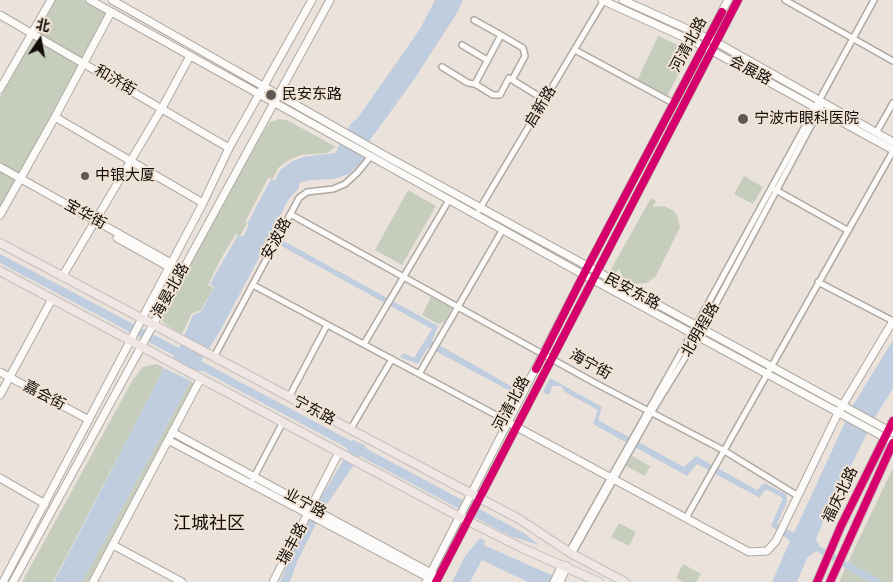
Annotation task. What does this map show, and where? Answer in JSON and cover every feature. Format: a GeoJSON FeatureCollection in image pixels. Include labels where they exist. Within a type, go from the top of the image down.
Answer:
{"type":"FeatureCollection","features":[{"type":"Feature","properties":{"kind":"main road"},"geometry":{"type":"LineString","coordinates":[[0,90],[51,0]]}},
{"type":"Feature","properties":{"kind":"main road"},"geometry":{"type":"LineString","coordinates":[[112,0],[123,3],[261,91]]}},
{"type":"Feature","properties":{"kind":"main road","name":"海晏北路"},"geometry":{"type":"LineString","coordinates":[[3,582],[203,202],[228,150],[312,0]]}},
{"type":"Feature","properties":{"kind":"main road","name":"海晏北路"},"geometry":{"type":"LineString","coordinates":[[13,582],[330,0]]}},
{"type":"Feature","properties":{"kind":"main road","name":"会展路"},"geometry":{"type":"LineString","coordinates":[[603,0],[703,46],[893,142]]}},
{"type":"Feature","properties":{"kind":"main road","name":"会展路"},"geometry":{"type":"LineString","coordinates":[[623,0],[716,42],[893,151]]}},
{"type":"Feature","properties":{"kind":"main road","name":"河清北路"},"geometry":{"type":"LineString","coordinates":[[429,578],[475,496],[512,424],[543,355],[728,0]]}},
{"type":"Feature","properties":{"kind":"main road","name":"河清北路"},"geometry":{"type":"LineString","coordinates":[[512,424],[551,359],[738,0]]}},
{"type":"Feature","properties":{"kind":"main road"},"geometry":{"type":"LineString","coordinates":[[93,1],[190,56],[261,91]]}},
{"type":"Feature","properties":{"kind":"main road"},"geometry":{"type":"LineString","coordinates":[[0,215],[112,12]]}},
{"type":"Feature","properties":{"kind":"main road","name":"和济街"},"geometry":{"type":"LineString","coordinates":[[0,15],[228,150]]}},
{"type":"Feature","properties":{"kind":"main road","name":"和济街"},"geometry":{"type":"LineString","coordinates":[[0,20],[31,35]]}},
{"type":"Feature","properties":{"kind":"main road"},"geometry":{"type":"LineString","coordinates":[[62,277],[161,110],[190,56]]}},
{"type":"Feature","properties":{"kind":"main road","name":"民安东路"},"geometry":{"type":"LineString","coordinates":[[261,91],[594,276],[697,331],[770,366],[842,406],[844,413]]}},
{"type":"Feature","properties":{"kind":"main road"},"geometry":{"type":"LineString","coordinates":[[54,117],[203,202]]}},
{"type":"Feature","properties":{"kind":"main road","name":"民安东路"},"geometry":{"type":"LineString","coordinates":[[363,147],[371,156],[449,200],[478,212],[503,230],[586,271]]}},
{"type":"Feature","properties":{"kind":"main road","name":"宝华街"},"geometry":{"type":"LineString","coordinates":[[0,167],[19,180],[170,265]]}},
{"type":"Feature","properties":{"kind":"main road","name":"宝华街"},"geometry":{"type":"LineString","coordinates":[[0,172],[19,180]]}},
{"type":"Feature","properties":{"kind":"main road","name":"宁东路"},"geometry":{"type":"LineString","coordinates":[[0,243],[519,519],[570,553],[625,582]]}},
{"type":"Feature","properties":{"kind":"main road","name":"宁东路"},"geometry":{"type":"LineString","coordinates":[[0,271],[463,519],[522,548],[599,582]]}},
{"type":"Feature","properties":{"kind":"main road"},"geometry":{"type":"LineString","coordinates":[[0,395],[52,299]]}},
{"type":"Feature","properties":{"kind":"main road"},"geometry":{"type":"LineString","coordinates":[[842,406],[893,321]]}},
{"type":"Feature","properties":{"kind":"main road","name":"民安东路"},"geometry":{"type":"LineString","coordinates":[[697,331],[766,374],[888,434],[893,443]]}},
{"type":"Feature","properties":{"kind":"main road","name":"嘉会街"},"geometry":{"type":"LineString","coordinates":[[0,372],[89,420]]}},
{"type":"Feature","properties":{"kind":"main road"},"geometry":{"type":"LineString","coordinates":[[93,582],[201,378]]}},
{"type":"Feature","properties":{"kind":"main road"},"geometry":{"type":"LineString","coordinates":[[512,424],[749,552],[767,551],[776,541],[798,496],[844,413]]}},
{"type":"Feature","properties":{"kind":"main road","name":"福庆北路"},"geometry":{"type":"LineString","coordinates":[[816,582],[841,526],[893,421]]}},
{"type":"Feature","properties":{"kind":"main road","name":"业宁路"},"geometry":{"type":"LineString","coordinates":[[172,432],[254,476],[310,511],[429,578],[437,580]]}},
{"type":"Feature","properties":{"kind":"main road","name":"业宁路"},"geometry":{"type":"LineString","coordinates":[[168,440],[250,484],[310,511]]}},
{"type":"Feature","properties":{"kind":"main road","name":"福庆北路"},"geometry":{"type":"LineString","coordinates":[[830,582],[893,443]]}},
{"type":"Feature","properties":{"kind":"main road","name":"瑞丰路"},"geometry":{"type":"LineString","coordinates":[[274,582],[339,452]]}},
{"type":"Feature","properties":{"kind":"main road"},"geometry":{"type":"LineString","coordinates":[[0,478],[45,504]]}},
{"type":"Feature","properties":{"kind":"main road","name":"河清北路"},"geometry":{"type":"LineString","coordinates":[[437,580],[463,519]]}},
{"type":"Feature","properties":{"kind":"main road"},"geometry":{"type":"LineString","coordinates":[[113,544],[182,582]]}},
{"type":"Feature","properties":{"kind":"main road"},"geometry":{"type":"LineString","coordinates":[[554,582],[565,566]]}},
{"type":"Feature","properties":{"kind":"main road"},"geometry":{"type":"LineString","coordinates":[[560,582],[565,566]]}},
{"type":"Feature","properties":{"kind":"street","name":"启新路"},"geometry":{"type":"LineString","coordinates":[[478,212],[603,0]]}},
{"type":"Feature","properties":{"kind":"street"},"geometry":{"type":"LineString","coordinates":[[785,0],[893,61]]}},
{"type":"Feature","properties":{"kind":"street","name":"北明程路"},"geometry":{"type":"LineString","coordinates":[[570,553],[697,331],[874,0]]}},
{"type":"Feature","properties":{"kind":"street"},"geometry":{"type":"LineString","coordinates":[[474,20],[523,48],[524,56],[512,80]]}},
{"type":"Feature","properties":{"kind":"street"},"geometry":{"type":"LineString","coordinates":[[475,84],[501,35]]}},
{"type":"Feature","properties":{"kind":"street"},"geometry":{"type":"LineString","coordinates":[[462,45],[488,60]]}},
{"type":"Feature","properties":{"kind":"street"},"geometry":{"type":"LineString","coordinates":[[574,50],[674,103]]}},
{"type":"Feature","properties":{"kind":"street"},"geometry":{"type":"LineString","coordinates":[[442,67],[468,83],[475,84],[494,95],[500,95],[509,78],[545,100]]}},
{"type":"Feature","properties":{"kind":"street"},"geometry":{"type":"LineString","coordinates":[[876,132],[893,103]]}},
{"type":"Feature","properties":{"kind":"street"},"geometry":{"type":"LineString","coordinates":[[686,518],[770,366],[893,151]]}},
{"type":"Feature","properties":{"kind":"street","name":"安波路"},"geometry":{"type":"LineString","coordinates":[[214,358],[290,214],[302,195],[315,190],[338,187],[358,172],[371,156]]}},
{"type":"Feature","properties":{"kind":"street"},"geometry":{"type":"LineString","coordinates":[[774,189],[847,230]]}},
{"type":"Feature","properties":{"kind":"street"},"geometry":{"type":"LineString","coordinates":[[364,344],[449,200]]}},
{"type":"Feature","properties":{"kind":"street","name":"海宁街"},"geometry":{"type":"LineString","coordinates":[[290,214],[543,355],[723,450],[798,496]]}},
{"type":"Feature","properties":{"kind":"street"},"geometry":{"type":"LineString","coordinates":[[419,374],[503,230]]}},
{"type":"Feature","properties":{"kind":"street"},"geometry":{"type":"LineString","coordinates":[[818,282],[893,321]]}},
{"type":"Feature","properties":{"kind":"street"},"geometry":{"type":"LineString","coordinates":[[253,284],[512,424]]}},
{"type":"Feature","properties":{"kind":"street"},"geometry":{"type":"LineString","coordinates":[[288,397],[327,325]]}},
{"type":"Feature","properties":{"kind":"street"},"geometry":{"type":"LineString","coordinates":[[350,430],[392,359]]}},
{"type":"Feature","properties":{"kind":"street"},"geometry":{"type":"LineString","coordinates":[[250,484],[283,422]]}},
{"type":"Feature","properties":{"kind":"green space"},"geometry":{"type":"Polygon","coordinates":[[[55,0],[84,0],[107,13],[0,209],[0,97],[55,0]]]}},
{"type":"Feature","properties":{"kind":"green space"},"geometry":{"type":"Polygon","coordinates":[[[658,36],[685,48],[688,56],[667,96],[637,81],[658,36]]]}},
{"type":"Feature","properties":{"kind":"green space"},"geometry":{"type":"Polygon","coordinates":[[[279,119],[287,120],[336,147],[327,153],[301,155],[289,160],[278,168],[273,179],[268,178],[245,222],[247,223],[240,236],[236,234],[222,257],[208,285],[213,288],[201,310],[192,313],[182,334],[165,324],[162,320],[167,307],[262,134],[270,122],[279,119]]]}},
{"type":"Feature","properties":{"kind":"green space"},"geometry":{"type":"Polygon","coordinates":[[[744,176],[763,187],[753,204],[734,194],[744,176]]]}},
{"type":"Feature","properties":{"kind":"green space"},"geometry":{"type":"Polygon","coordinates":[[[408,190],[436,206],[402,265],[375,250],[408,190]]]}},
{"type":"Feature","properties":{"kind":"green space"},"geometry":{"type":"Polygon","coordinates":[[[651,198],[656,201],[653,207],[664,206],[674,211],[680,227],[656,276],[647,283],[635,284],[623,278],[619,269],[615,274],[610,271],[651,198]]]}},
{"type":"Feature","properties":{"kind":"green space"},"geometry":{"type":"Polygon","coordinates":[[[431,297],[452,308],[444,322],[438,324],[422,315],[431,297]]]}},
{"type":"Feature","properties":{"kind":"green space"},"geometry":{"type":"Polygon","coordinates":[[[157,364],[164,368],[53,582],[22,582],[132,381],[143,367],[157,364]]]}},
{"type":"Feature","properties":{"kind":"green space"},"geometry":{"type":"Polygon","coordinates":[[[191,381],[195,384],[136,494],[88,582],[82,582],[191,381]]]}},
{"type":"Feature","properties":{"kind":"green space"},"geometry":{"type":"Polygon","coordinates":[[[632,456],[650,466],[645,476],[626,466],[632,456]]]}},
{"type":"Feature","properties":{"kind":"green space"},"geometry":{"type":"Polygon","coordinates":[[[893,468],[893,582],[839,582],[855,547],[893,468]]]}},
{"type":"Feature","properties":{"kind":"green space"},"geometry":{"type":"Polygon","coordinates":[[[619,523],[636,532],[629,546],[611,537],[619,523]]]}},
{"type":"Feature","properties":{"kind":"green space"},"geometry":{"type":"Polygon","coordinates":[[[683,564],[701,574],[696,582],[683,582],[676,578],[683,564]]]}},
{"type":"Feature","properties":{"kind":"water"},"geometry":{"type":"Polygon","coordinates":[[[435,0],[463,0],[457,13],[413,81],[370,140],[362,162],[349,174],[334,179],[310,180],[299,183],[299,188],[288,200],[271,234],[438,326],[432,341],[511,386],[514,380],[519,382],[517,386],[510,391],[428,347],[418,364],[400,357],[403,353],[414,358],[432,329],[269,239],[220,331],[201,361],[351,441],[354,440],[364,445],[367,449],[524,533],[539,545],[510,536],[360,456],[323,510],[297,562],[290,582],[280,582],[320,499],[348,452],[347,448],[203,371],[196,371],[174,359],[173,355],[0,263],[0,254],[179,348],[193,315],[201,312],[214,287],[210,284],[238,235],[243,237],[249,225],[247,224],[271,179],[275,181],[280,170],[291,162],[303,157],[335,153],[352,122],[357,119],[420,29],[435,0]]]}},
{"type":"Feature","properties":{"kind":"water"},"geometry":{"type":"Polygon","coordinates":[[[893,340],[893,388],[874,419],[842,484],[839,483],[816,539],[819,546],[884,582],[869,582],[816,551],[807,558],[797,582],[772,582],[790,541],[771,526],[783,498],[768,490],[764,491],[760,498],[697,464],[687,476],[593,424],[598,410],[565,392],[561,386],[552,386],[549,395],[543,392],[550,378],[602,407],[598,420],[684,467],[696,456],[757,490],[764,483],[786,494],[787,502],[777,524],[794,533],[852,407],[893,340]]]}},
{"type":"Feature","properties":{"kind":"water"},"geometry":{"type":"Polygon","coordinates":[[[164,368],[191,381],[82,582],[54,582],[164,368]]]}},
{"type":"Feature","properties":{"kind":"water"},"geometry":{"type":"Polygon","coordinates":[[[480,538],[485,541],[484,545],[567,582],[528,582],[482,560],[470,582],[452,582],[465,556],[480,538]]]}},
{"type":"Feature","properties":{"kind":"cycle path"},"geometry":{"type":"LineString","coordinates":[[436,582],[738,0]]}},
{"type":"Feature","properties":{"kind":"cycle path"},"geometry":{"type":"LineString","coordinates":[[536,369],[722,12]]}},
{"type":"Feature","properties":{"kind":"cycle path"},"geometry":{"type":"LineString","coordinates":[[817,582],[841,526],[893,421]]}},
{"type":"Feature","properties":{"kind":"cycle path"},"geometry":{"type":"LineString","coordinates":[[830,582],[893,443]]}},
{"type":"Feature","properties":{"kind":"place","name":"民安东路"},"geometry":{"type":"Point","coordinates":[271,95]}},
{"type":"Feature","properties":{"kind":"place","name":"宁波市眼科医院"},"geometry":{"type":"Point","coordinates":[743,119]}},
{"type":"Feature","properties":{"kind":"place","name":"中银大厦"},"geometry":{"type":"Point","coordinates":[85,176]}},
{"type":"Feature","properties":{"kind":"district","name":"江城社区"},"geometry":{"type":"Point","coordinates":[209,524]}}]}
